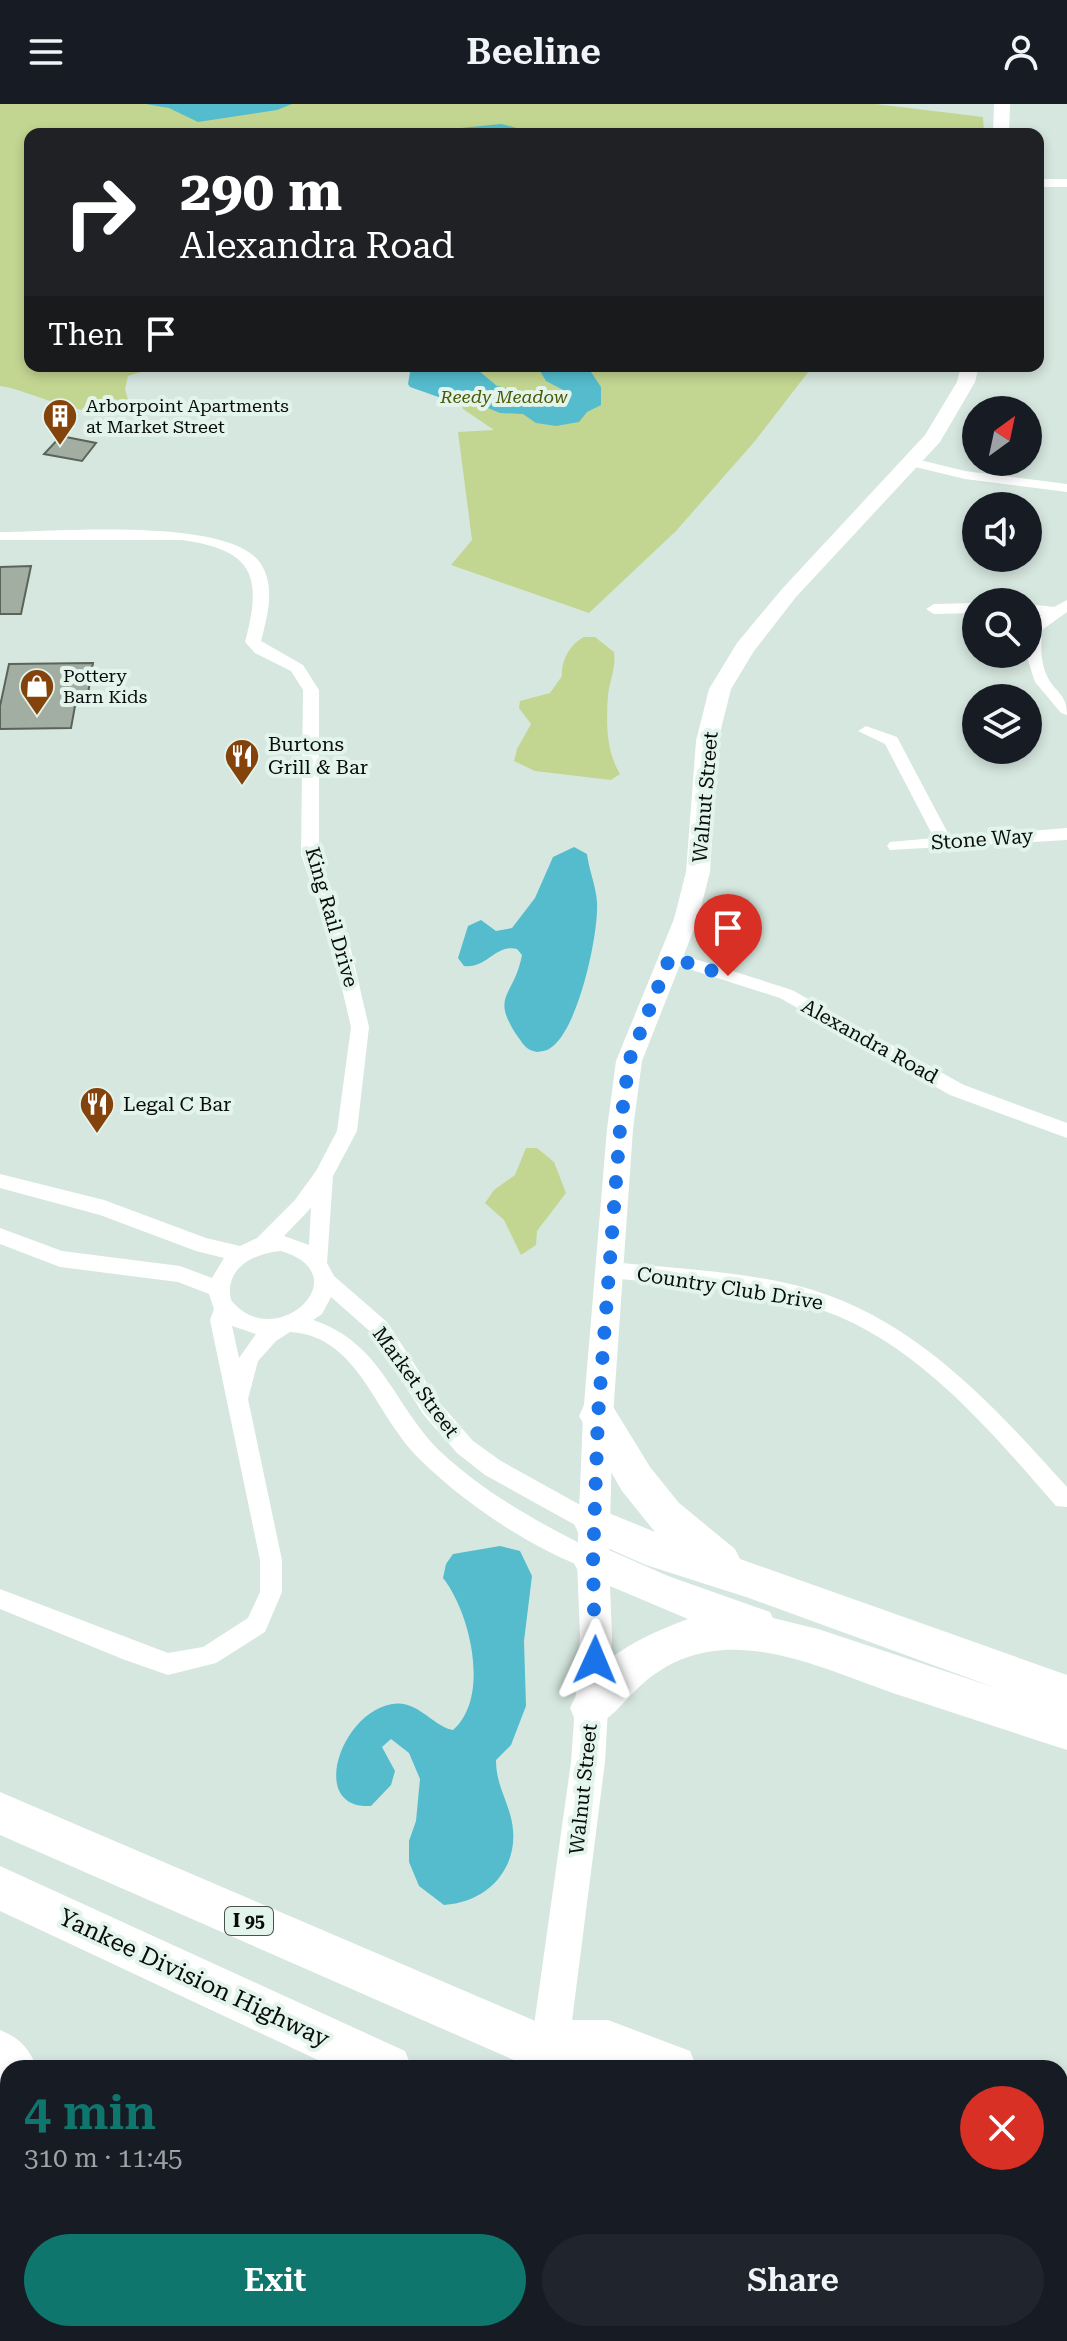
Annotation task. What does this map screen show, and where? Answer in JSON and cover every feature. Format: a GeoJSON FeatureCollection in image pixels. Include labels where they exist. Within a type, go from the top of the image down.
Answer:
{"type":"FeatureCollection","features":[{"type":"Feature","properties":{"kind":"highway"},"geometry":{"type":"LineString","coordinates":[[598,1416],[635,1481],[664,1517],[700,1549],[750,1580]]}},
{"type":"Feature","properties":{"kind":"highway"},"geometry":{"type":"LineString","coordinates":[[594,1542],[660,1553],[750,1580],[1067,1694]]}},
{"type":"Feature","properties":{"kind":"highway"},"geometry":{"type":"LineString","coordinates":[[594,1542],[655,1589],[798,1641],[1067,1730]]}},
{"type":"Feature","properties":{"kind":"highway"},"geometry":{"type":"LineString","coordinates":[[591,1708],[630,1669],[661,1649],[696,1637],[734,1630],[798,1641]]}},
{"type":"Feature","properties":{"kind":"highway","name":"I 95"},"geometry":{"type":"LineString","coordinates":[[0,1813],[525,2048],[598,2056]]}},
{"type":"Feature","properties":{"kind":"highway","name":"Yankee Division Highway"},"geometry":{"type":"LineString","coordinates":[[0,1888],[371,2060]]}},
{"type":"Feature","properties":{"kind":"highway"},"geometry":{"type":"LineString","coordinates":[[598,2056],[623,2060]]}},
{"type":"Feature","properties":{"kind":"main road"},"geometry":{"type":"LineString","coordinates":[[1001,128],[1002,104]]}},
{"type":"Feature","properties":{"kind":"main road","name":"Walnut Street"},"geometry":{"type":"LineString","coordinates":[[525,2048],[562,1978],[588,1762],[596,1636],[594,1542],[598,1416],[620,1129],[629,1061],[686,919],[698,872],[707,741],[720,689],[745,648],[789,593],[912,462],[952,410],[968,372]]}},
{"type":"Feature","properties":{"kind":"street"},"geometry":{"type":"LineString","coordinates":[[1044,183],[1067,183]]}},
{"type":"Feature","properties":{"kind":"street"},"geometry":{"type":"LineString","coordinates":[[912,462],[965,475],[1067,488]]}},
{"type":"Feature","properties":{"kind":"street","name":"King Rail Drive"},"geometry":{"type":"LineString","coordinates":[[0,536],[206,538],[238,549],[251,558],[261,580],[262,612],[253,642],[260,650],[297,668],[311,690],[310,854],[324,890],[359,1015],[357,1065],[347,1131],[323,1176],[302,1205],[263,1245]]}},
{"type":"Feature","properties":{"kind":"street"},"geometry":{"type":"LineString","coordinates":[[934,609],[962,608]]}},
{"type":"Feature","properties":{"kind":"street"},"geometry":{"type":"LineString","coordinates":[[1042,609],[1062,608]]}},
{"type":"Feature","properties":{"kind":"street"},"geometry":{"type":"LineString","coordinates":[[1062,608],[1034,628],[1031,659],[1044,686],[1067,710]]}},
{"type":"Feature","properties":{"kind":"street"},"geometry":{"type":"LineString","coordinates":[[866,731],[891,741],[944,841]]}},
{"type":"Feature","properties":{"kind":"street","name":"Stone Way"},"geometry":{"type":"LineString","coordinates":[[896,846],[1067,834]]}},
{"type":"Feature","properties":{"kind":"street","name":"Alexandra Road"},"geometry":{"type":"LineString","coordinates":[[670,957],[786,994],[957,1090],[1067,1131]]}},
{"type":"Feature","properties":{"kind":"street","name":"King Rail Drive"},"geometry":{"type":"LineString","coordinates":[[322,1271],[323,1176]]}},
{"type":"Feature","properties":{"kind":"street"},"geometry":{"type":"LineString","coordinates":[[0,1181],[104,1208],[203,1245],[241,1254]]}},
{"type":"Feature","properties":{"kind":"street","name":"Market Street"},"geometry":{"type":"LineString","coordinates":[[0,1236],[60,1259],[180,1274],[222,1299],[238,1320],[257,1327],[285,1325],[337,1339],[368,1364],[416,1441],[472,1493],[520,1524],[594,1542]]}},
{"type":"Feature","properties":{"kind":"street","name":"Market Street"},"geometry":{"type":"LineString","coordinates":[[241,1254],[263,1245],[297,1247],[380,1328],[431,1408],[465,1447],[594,1542]]}},
{"type":"Feature","properties":{"kind":"street"},"geometry":{"type":"LineString","coordinates":[[0,1599],[104,1642],[168,1664],[208,1656],[257,1625],[271,1592],[271,1560],[220,1320],[225,1270],[241,1254]]}},
{"type":"Feature","properties":{"kind":"street","name":"Country Club Drive"},"geometry":{"type":"LineString","coordinates":[[611,1270],[801,1295],[839,1307],[877,1327],[919,1357],[1017,1445],[1064,1499]]}},
{"type":"Feature","properties":{"kind":"street"},"geometry":{"type":"LineString","coordinates":[[238,1408],[244,1362],[251,1350],[285,1325],[306,1317],[321,1300],[322,1271]]}},
{"type":"Feature","properties":{"kind":"green space"},"geometry":{"type":"Polygon","coordinates":[[[0,104],[876,104],[983,117],[984,128],[24,128],[24,372],[141,372],[128,376],[125,389],[129,403],[118,410],[103,413],[0,386],[0,104]]]}},
{"type":"Feature","properties":{"kind":"green space","name":"Reedy Meadow"},"geometry":{"type":"Polygon","coordinates":[[[455,372],[808,372],[755,441],[676,531],[589,613],[451,565],[472,540],[458,432],[494,430],[463,409],[455,372]]]}},
{"type":"Feature","properties":{"kind":"green space"},"geometry":{"type":"Polygon","coordinates":[[[584,637],[595,637],[614,652],[607,726],[612,756],[620,774],[611,780],[535,771],[514,761],[531,724],[519,708],[520,701],[550,693],[562,676],[567,654],[584,637]]]}},
{"type":"Feature","properties":{"kind":"green space"},"geometry":{"type":"Polygon","coordinates":[[[526,1148],[537,1148],[554,1162],[566,1193],[537,1231],[536,1245],[521,1255],[504,1220],[485,1203],[494,1190],[515,1175],[526,1148]]]}},
{"type":"Feature","properties":{"kind":"water"},"geometry":{"type":"Polygon","coordinates":[[[146,104],[292,104],[277,110],[198,122],[169,108],[146,104]]]}},
{"type":"Feature","properties":{"kind":"water"},"geometry":{"type":"Polygon","coordinates":[[[501,124],[516,128],[461,128],[501,124]]]}},
{"type":"Feature","properties":{"kind":"water"},"geometry":{"type":"Polygon","coordinates":[[[410,372],[480,372],[497,386],[544,396],[569,393],[546,381],[541,372],[591,372],[601,387],[601,405],[587,412],[579,422],[556,426],[536,423],[523,414],[500,413],[473,402],[447,400],[408,384],[410,372]]]}},
{"type":"Feature","properties":{"kind":"water"},"geometry":{"type":"Polygon","coordinates":[[[574,847],[587,854],[594,884],[597,917],[594,936],[585,981],[569,1024],[549,1049],[537,1052],[524,1045],[505,1012],[506,996],[522,955],[517,949],[503,950],[472,966],[464,966],[458,958],[468,926],[481,920],[496,931],[512,928],[535,898],[553,857],[574,847]]]}},
{"type":"Feature","properties":{"kind":"water"},"geometry":{"type":"Polygon","coordinates":[[[500,1546],[520,1551],[532,1576],[524,1641],[526,1706],[511,1745],[496,1760],[510,1814],[512,1848],[508,1863],[490,1888],[461,1902],[444,1905],[419,1886],[409,1862],[409,1841],[416,1821],[420,1779],[409,1753],[391,1739],[382,1747],[395,1771],[391,1785],[371,1806],[352,1803],[340,1793],[336,1778],[338,1760],[358,1724],[374,1711],[392,1704],[417,1709],[453,1730],[465,1715],[474,1676],[472,1654],[461,1611],[443,1578],[446,1564],[453,1554],[500,1546]]]}},
{"type":"Feature","properties":{"kind":"building","name":"Arborpoint Apartments at Market Street"},"geometry":{"type":"Polygon","coordinates":[[[61,436],[96,443],[82,461],[44,454],[61,436]]]}},
{"type":"Feature","properties":{"kind":"building"},"geometry":{"type":"Polygon","coordinates":[[[31,566],[21,614],[0,614],[0,567],[31,566]]]}},
{"type":"Feature","properties":{"kind":"building"},"geometry":{"type":"Polygon","coordinates":[[[93,663],[86,706],[75,706],[71,728],[0,729],[0,706],[9,664],[93,663]]]}},
{"type":"Feature","properties":{"kind":"place","name":"Arborpoint Apartments at Market Street"},"geometry":{"type":"Point","coordinates":[60,447]}},
{"type":"Feature","properties":{"kind":"place","name":"Pottery Barn Kids"},"geometry":{"type":"Point","coordinates":[37,717]}},
{"type":"Feature","properties":{"kind":"place","name":"Burtons Grill & Bar"},"geometry":{"type":"Point","coordinates":[242,787]}},
{"type":"Feature","properties":{"kind":"place","name":"Legal C Bar"},"geometry":{"type":"Point","coordinates":[97,1135]}},
{"type":"Feature","properties":{"kind":"route"},"geometry":{"type":"LineString","coordinates":[[595,1660],[593,1561],[598,1416],[620,1129],[629,1061],[670,957],[728,976]]}}]}
